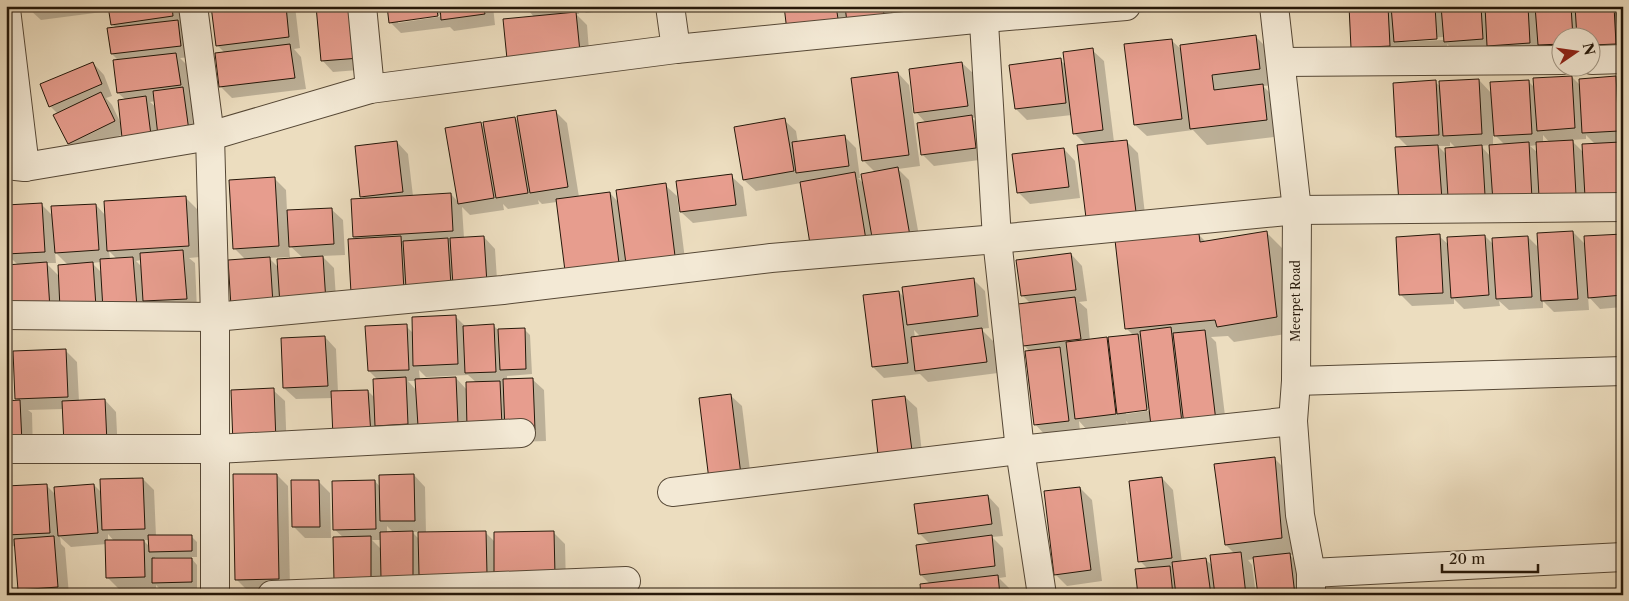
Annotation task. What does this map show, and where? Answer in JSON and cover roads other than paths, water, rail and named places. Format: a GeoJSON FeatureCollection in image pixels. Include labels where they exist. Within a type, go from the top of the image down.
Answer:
{"type":"FeatureCollection","features":[{"type":"Feature","properties":{"kind":"street"},"geometry":{"type":"LineString","coordinates":[[193,6],[210,136],[215,317],[215,595]]}},
{"type":"Feature","properties":{"kind":"street"},"geometry":{"type":"LineString","coordinates":[[362,6],[370,89]]}},
{"type":"Feature","properties":{"kind":"street"},"geometry":{"type":"LineString","coordinates":[[670,6],[676,49]]}},
{"type":"Feature","properties":{"kind":"street"},"geometry":{"type":"LineString","coordinates":[[6,8],[16,166],[210,136],[370,89],[676,49],[984,12],[1126,6]]}},
{"type":"Feature","properties":{"kind":"street","name":"Meerpet Road"},"geometry":{"type":"LineString","coordinates":[[1274,6],[1297,210],[1296,382],[1293,421],[1300,516],[1311,584]]}},
{"type":"Feature","properties":{"kind":"street"},"geometry":{"type":"LineString","coordinates":[[984,12],[997,239],[1020,450],[1042,595]]}},
{"type":"Feature","properties":{"kind":"street"},"geometry":{"type":"LineString","coordinates":[[1602,60],[1623,59]]}},
{"type":"Feature","properties":{"kind":"street"},"geometry":{"type":"LineString","coordinates":[[1281,62],[1552,60]]}},
{"type":"Feature","properties":{"kind":"street"},"geometry":{"type":"LineString","coordinates":[[6,315],[215,317],[502,290],[771,258],[997,239],[1297,210],[1623,207]]}},
{"type":"Feature","properties":{"kind":"street"},"geometry":{"type":"LineString","coordinates":[[1296,382],[1623,370]]}},
{"type":"Feature","properties":{"kind":"street"},"geometry":{"type":"LineString","coordinates":[[672,492],[1020,450],[1293,421]]}},
{"type":"Feature","properties":{"kind":"street"},"geometry":{"type":"LineString","coordinates":[[6,449],[215,449],[521,433]]}},
{"type":"Feature","properties":{"kind":"street"},"geometry":{"type":"LineString","coordinates":[[1311,584],[1623,557]]}},
{"type":"Feature","properties":{"kind":"street"},"geometry":{"type":"LineString","coordinates":[[272,595],[626,581]]}}]}
